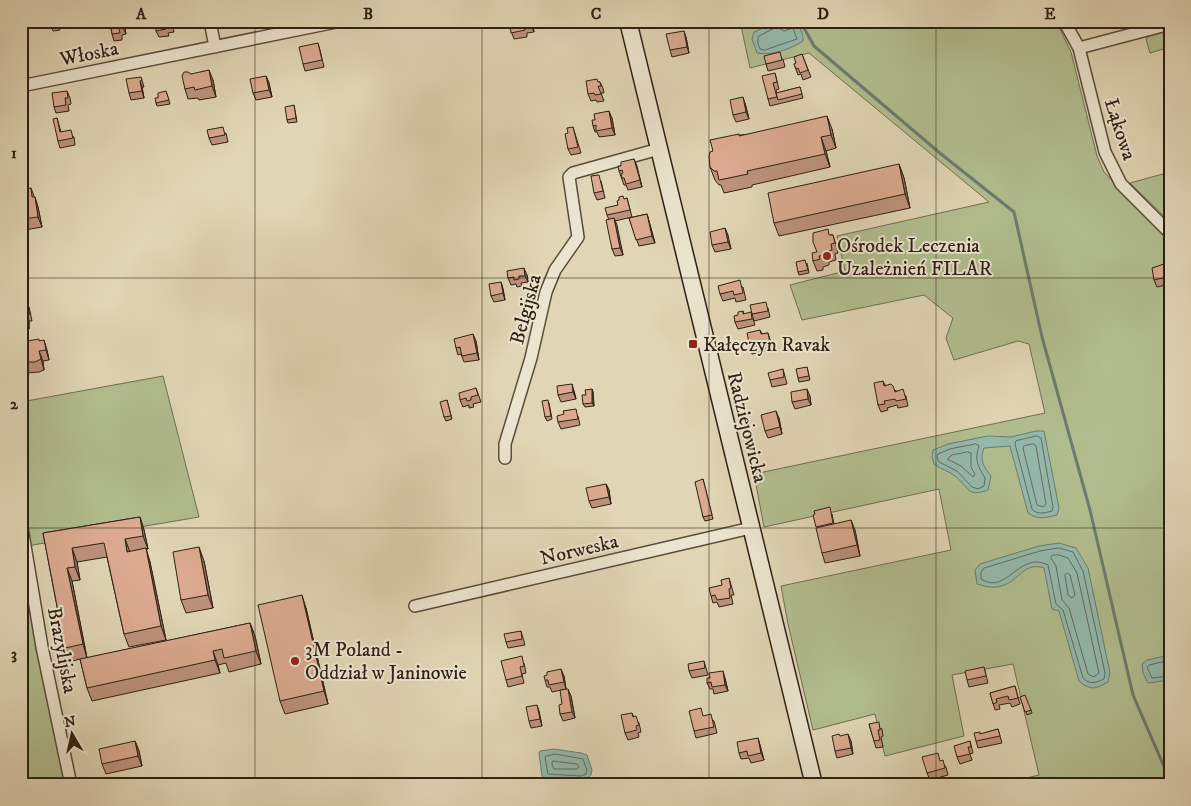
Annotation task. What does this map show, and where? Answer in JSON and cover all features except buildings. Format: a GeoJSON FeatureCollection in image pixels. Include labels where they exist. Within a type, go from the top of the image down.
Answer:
{"type":"FeatureCollection","features":[{"type":"Feature","properties":{"kind":"main road","name":"Radziejowicka"},"geometry":{"type":"LineString","coordinates":[[628,21],[814,785]]}},
{"type":"Feature","properties":{"kind":"street"},"geometry":{"type":"LineString","coordinates":[[210,21],[215,47]]}},
{"type":"Feature","properties":{"kind":"street","name":"Włoska"},"geometry":{"type":"LineString","coordinates":[[21,86],[341,21]]}},
{"type":"Feature","properties":{"kind":"street","name":"Łąkowa"},"geometry":{"type":"LineString","coordinates":[[1064,21],[1079,48],[1105,152],[1121,184],[1170,233]]}},
{"type":"Feature","properties":{"kind":"street"},"geometry":{"type":"LineString","coordinates":[[1079,48],[1170,24]]}},
{"type":"Feature","properties":{"kind":"street","name":"Belgijska"},"geometry":{"type":"LineString","coordinates":[[505,458],[505,444],[531,358],[546,292],[555,270],[578,237],[570,177],[573,173],[659,149]]}},
{"type":"Feature","properties":{"kind":"street","name":"Brazylijska"},"geometry":{"type":"LineString","coordinates":[[21,522],[42,647],[71,785]]}},
{"type":"Feature","properties":{"kind":"street","name":"Norweska"},"geometry":{"type":"LineString","coordinates":[[415,606],[751,528]]}},
{"type":"Feature","properties":{"kind":"green space"},"geometry":{"type":"Polygon","coordinates":[[[740,21],[1056,21],[1071,52],[1097,156],[1104,172],[1170,242],[1170,778],[1147,785],[996,785],[1039,775],[1013,664],[952,675],[964,736],[885,756],[875,714],[813,730],[781,586],[951,550],[939,489],[764,527],[754,474],[1045,413],[1029,344],[1018,341],[954,360],[946,338],[953,318],[924,295],[802,320],[790,285],[845,271],[837,236],[989,202],[809,53],[750,68],[740,21]]]}},
{"type":"Feature","properties":{"kind":"green space"},"geometry":{"type":"Polygon","coordinates":[[[1166,21],[1170,21],[1170,47],[1150,53],[1146,39],[1166,21]]]}},
{"type":"Feature","properties":{"kind":"green space"},"geometry":{"type":"Polygon","coordinates":[[[1170,172],[1170,222],[1130,183],[1170,172]]]}},
{"type":"Feature","properties":{"kind":"green space"},"geometry":{"type":"Polygon","coordinates":[[[163,376],[199,517],[21,547],[21,402],[163,376]]]}},
{"type":"Feature","properties":{"kind":"green space"},"geometry":{"type":"Polygon","coordinates":[[[21,570],[69,785],[21,785],[21,570]]]}},
{"type":"Feature","properties":{"kind":"water"},"geometry":{"type":"Polygon","coordinates":[[[794,21],[801,30],[803,41],[781,51],[768,54],[757,53],[752,39],[754,32],[769,25],[781,24],[784,26],[794,21]]]}},
{"type":"Feature","properties":{"kind":"water"},"geometry":{"type":"Polygon","coordinates":[[[1044,431],[1059,508],[1057,515],[1041,518],[1028,513],[1010,446],[984,448],[983,463],[991,476],[988,490],[981,492],[972,492],[955,476],[934,464],[933,450],[948,444],[988,436],[1011,437],[1044,431]]]}},
{"type":"Feature","properties":{"kind":"water"},"geometry":{"type":"Polygon","coordinates":[[[1059,543],[1076,548],[1088,568],[1110,673],[1108,682],[1093,688],[1079,681],[1059,611],[1052,609],[1044,568],[1031,567],[1012,581],[998,587],[977,584],[975,570],[980,564],[1039,546],[1059,543]]]}},
{"type":"Feature","properties":{"kind":"water"},"geometry":{"type":"Polygon","coordinates":[[[1170,655],[1170,680],[1148,683],[1143,673],[1142,664],[1147,660],[1170,655]]]}},
{"type":"Feature","properties":{"kind":"water"},"geometry":{"type":"Polygon","coordinates":[[[554,749],[587,755],[592,770],[591,775],[577,781],[547,780],[542,776],[539,753],[540,751],[554,749]]]}},
{"type":"Feature","properties":{"kind":"waterway"},"geometry":{"type":"LineString","coordinates":[[800,21],[814,46],[941,154],[1014,212],[1042,337],[1090,510],[1133,695],[1169,778]]}},
{"type":"Feature","properties":{"kind":"place","name":"Ośrodek Leczenia Uzależnień FILAR"},"geometry":{"type":"Point","coordinates":[827,256]}},
{"type":"Feature","properties":{"kind":"place","name":"Kałęczyn Ravak"},"geometry":{"type":"Point","coordinates":[693,344]}},
{"type":"Feature","properties":{"kind":"place","name":"3M Poland - Oddział w Janinowie"},"geometry":{"type":"Point","coordinates":[295,661]}}]}
